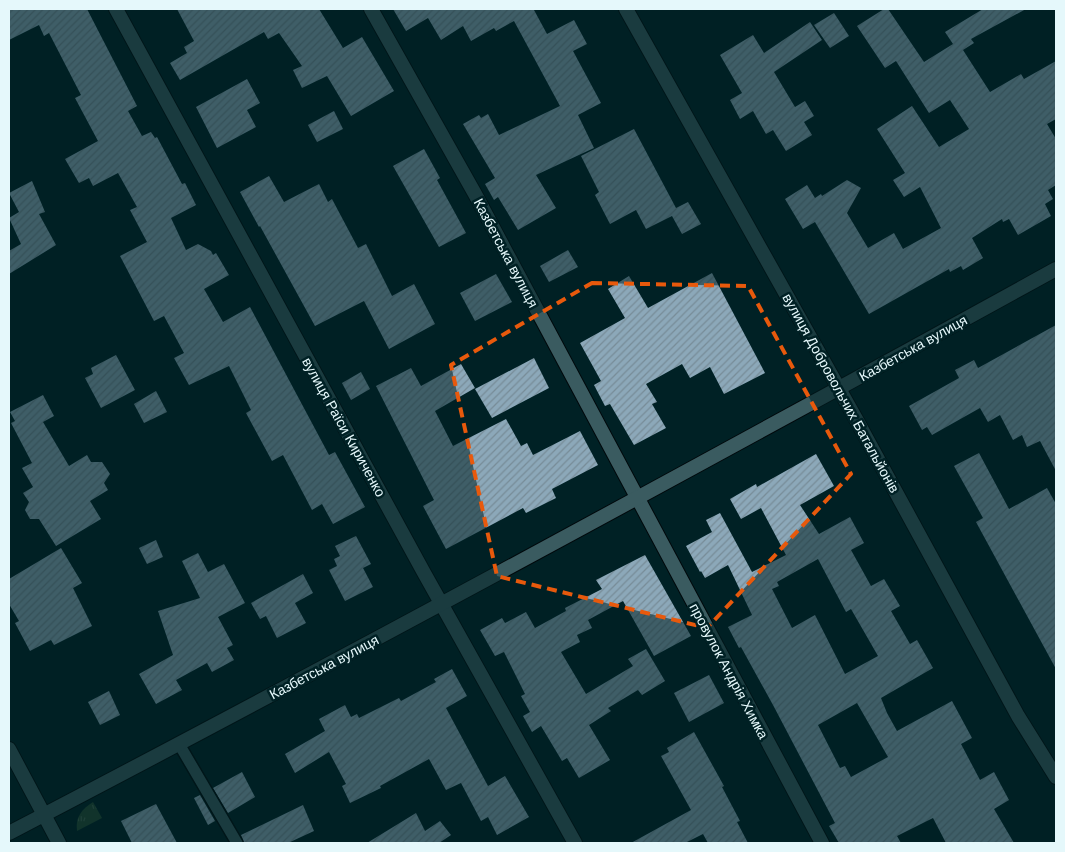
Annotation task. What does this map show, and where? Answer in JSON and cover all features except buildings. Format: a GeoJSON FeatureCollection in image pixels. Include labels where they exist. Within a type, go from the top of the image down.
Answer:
{"type":"FeatureCollection","features":[{"type":"Feature","properties":{"kind":"street","name":"вулиця Раїси Кириченко"},"geometry":{"type":"LineString","coordinates":[[116,9],[441,604],[575,843]]}},
{"type":"Feature","properties":{"kind":"street","name":"Казбетська вулиця"},"geometry":{"type":"LineString","coordinates":[[371,9],[475,194],[637,499]]}},
{"type":"Feature","properties":{"kind":"street","name":"вулиця Добровольчих Батальйонів"},"geometry":{"type":"LineString","coordinates":[[626,9],[839,388],[1014,708],[1056,777]]}},
{"type":"Feature","properties":{"kind":"street","name":"Казбетська вулиця"},"geometry":{"type":"LineString","coordinates":[[9,833],[637,499],[1056,269]]}},
{"type":"Feature","properties":{"kind":"street","name":"провулок Андрія Химка"},"geometry":{"type":"LineString","coordinates":[[637,499],[822,843]]}},
{"type":"Feature","properties":{"kind":"street"},"geometry":{"type":"LineString","coordinates":[[9,749],[59,843]]}},
{"type":"Feature","properties":{"kind":"lane"},"geometry":{"type":"LineString","coordinates":[[179,744],[237,843]]}},
{"type":"Feature","properties":{"kind":"highlighted area"},"geometry":{"type":"Polygon","coordinates":[[[592,283],[748,286],[851,474],[707,628],[497,576],[451,365],[592,283]]]}},
{"type":"Feature","properties":{"kind":"green space"},"geometry":{"type":"Polygon","coordinates":[[[93,802],[102,818],[77,831],[77,822],[80,814],[93,802]]]}}]}
